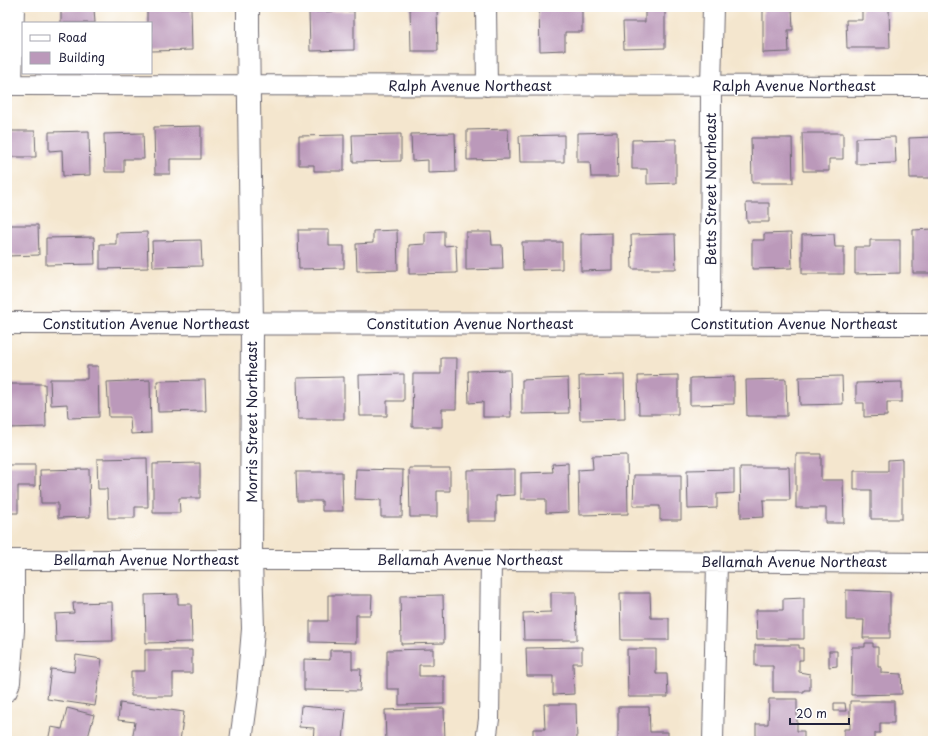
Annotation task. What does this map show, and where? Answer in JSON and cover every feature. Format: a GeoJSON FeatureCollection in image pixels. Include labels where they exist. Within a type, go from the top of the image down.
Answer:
{"type":"FeatureCollection","features":[{"type":"Feature","properties":{"kind":"street"},"geometry":{"type":"LineString","coordinates":[[10,85],[14,7]]}},
{"type":"Feature","properties":{"kind":"street","name":"Morris Street Northeast"},"geometry":{"type":"LineString","coordinates":[[241,741],[248,689],[253,629],[251,560],[252,324],[248,7]]}},
{"type":"Feature","properties":{"kind":"street"},"geometry":{"type":"LineString","coordinates":[[486,7],[487,86]]}},
{"type":"Feature","properties":{"kind":"street","name":"Betts Street Northeast"},"geometry":{"type":"LineString","coordinates":[[710,323],[711,86],[713,7]]}},
{"type":"Feature","properties":{"kind":"street","name":"Ralph Avenue Northeast"},"geometry":{"type":"LineString","coordinates":[[10,85],[933,86]]}},
{"type":"Feature","properties":{"kind":"street","name":"Constitution Avenue Northeast"},"geometry":{"type":"LineString","coordinates":[[7,323],[933,324]]}},
{"type":"Feature","properties":{"kind":"street"},"geometry":{"type":"LineString","coordinates":[[7,691],[10,682],[14,630],[10,560]]}},
{"type":"Feature","properties":{"kind":"street","name":"Bellamah Avenue Northeast"},"geometry":{"type":"LineString","coordinates":[[10,560],[491,560],[933,563]]}},
{"type":"Feature","properties":{"kind":"street"},"geometry":{"type":"LineString","coordinates":[[486,741],[489,719],[491,560]]}},
{"type":"Feature","properties":{"kind":"street"},"geometry":{"type":"LineString","coordinates":[[713,741],[716,562]]}},
{"type":"Feature","properties":{"kind":"building"},"geometry":{"type":"Polygon","coordinates":[[[410,7],[437,7],[438,51],[411,51],[410,7]]]}},
{"type":"Feature","properties":{"kind":"building"},"geometry":{"type":"Polygon","coordinates":[[[539,7],[582,7],[582,32],[565,32],[565,50],[540,51],[539,7]]]}},
{"type":"Feature","properties":{"kind":"building"},"geometry":{"type":"Polygon","coordinates":[[[763,7],[792,7],[793,30],[788,30],[789,52],[763,53],[763,7]]]}},
{"type":"Feature","properties":{"kind":"building"},"geometry":{"type":"Polygon","coordinates":[[[191,8],[192,50],[152,51],[152,22],[147,22],[147,9],[191,8]]]}},
{"type":"Feature","properties":{"kind":"building"},"geometry":{"type":"Polygon","coordinates":[[[645,8],[665,8],[665,48],[624,49],[623,22],[645,22],[645,8]]]}},
{"type":"Feature","properties":{"kind":"building"},"geometry":{"type":"Polygon","coordinates":[[[862,8],[889,8],[890,48],[847,48],[846,20],[862,20],[862,8]]]}},
{"type":"Feature","properties":{"kind":"building"},"geometry":{"type":"Polygon","coordinates":[[[94,9],[95,22],[61,22],[61,10],[94,9]]]}},
{"type":"Feature","properties":{"kind":"building"},"geometry":{"type":"Polygon","coordinates":[[[354,11],[354,50],[310,51],[309,12],[354,11]]]}},
{"type":"Feature","properties":{"kind":"building"},"geometry":{"type":"Polygon","coordinates":[[[201,126],[201,159],[170,159],[170,174],[155,174],[154,127],[201,126]]]}},
{"type":"Feature","properties":{"kind":"building"},"geometry":{"type":"Polygon","coordinates":[[[508,129],[509,159],[467,160],[467,130],[508,129]]]}},
{"type":"Feature","properties":{"kind":"building"},"geometry":{"type":"Polygon","coordinates":[[[7,131],[35,131],[36,157],[7,157],[7,131]]]}},
{"type":"Feature","properties":{"kind":"building"},"geometry":{"type":"Polygon","coordinates":[[[89,131],[90,175],[63,176],[62,150],[49,151],[49,132],[89,131]]]}},
{"type":"Feature","properties":{"kind":"building"},"geometry":{"type":"Polygon","coordinates":[[[617,132],[618,177],[591,177],[590,162],[577,162],[577,133],[617,132]]]}},
{"type":"Feature","properties":{"kind":"building"},"geometry":{"type":"Polygon","coordinates":[[[143,133],[144,159],[124,159],[124,172],[105,172],[104,134],[143,133]]]}},
{"type":"Feature","properties":{"kind":"building"},"geometry":{"type":"Polygon","coordinates":[[[455,133],[456,172],[428,173],[428,160],[412,161],[411,134],[455,133]]]}},
{"type":"Feature","properties":{"kind":"building"},"geometry":{"type":"Polygon","coordinates":[[[802,133],[843,133],[843,159],[829,159],[829,171],[803,171],[802,133]]]}},
{"type":"Feature","properties":{"kind":"building"},"geometry":{"type":"Polygon","coordinates":[[[401,134],[401,161],[353,162],[352,135],[401,134]]]}},
{"type":"Feature","properties":{"kind":"building"},"geometry":{"type":"Polygon","coordinates":[[[344,135],[344,171],[314,171],[314,165],[299,165],[299,136],[344,135]]]}},
{"type":"Feature","properties":{"kind":"building"},"geometry":{"type":"Polygon","coordinates":[[[564,135],[564,162],[520,162],[519,136],[564,135]]]}},
{"type":"Feature","properties":{"kind":"building"},"geometry":{"type":"Polygon","coordinates":[[[895,137],[896,163],[856,164],[856,138],[895,137]]]}},
{"type":"Feature","properties":{"kind":"building"},"geometry":{"type":"Polygon","coordinates":[[[933,137],[933,178],[910,178],[909,138],[933,137]]]}},
{"type":"Feature","properties":{"kind":"building"},"geometry":{"type":"Polygon","coordinates":[[[751,138],[792,138],[793,183],[752,183],[751,138]]]}},
{"type":"Feature","properties":{"kind":"building"},"geometry":{"type":"Polygon","coordinates":[[[676,139],[676,183],[647,184],[647,169],[632,169],[632,140],[676,139]]]}},
{"type":"Feature","properties":{"kind":"building"},"geometry":{"type":"Polygon","coordinates":[[[746,203],[769,203],[769,222],[747,222],[746,203]]]}},
{"type":"Feature","properties":{"kind":"building"},"geometry":{"type":"Polygon","coordinates":[[[7,225],[38,225],[39,255],[7,256],[7,225]]]}},
{"type":"Feature","properties":{"kind":"building"},"geometry":{"type":"Polygon","coordinates":[[[933,229],[933,273],[913,273],[913,230],[933,229]]]}},
{"type":"Feature","properties":{"kind":"building"},"geometry":{"type":"Polygon","coordinates":[[[298,230],[329,230],[329,246],[344,246],[344,268],[299,269],[298,230]]]}},
{"type":"Feature","properties":{"kind":"building"},"geometry":{"type":"Polygon","coordinates":[[[397,230],[398,270],[357,271],[356,244],[373,243],[373,231],[397,230]]]}},
{"type":"Feature","properties":{"kind":"building"},"geometry":{"type":"Polygon","coordinates":[[[444,231],[444,246],[456,245],[457,273],[409,274],[409,245],[425,244],[425,232],[444,231]]]}},
{"type":"Feature","properties":{"kind":"building"},"geometry":{"type":"Polygon","coordinates":[[[147,232],[148,268],[100,269],[100,244],[116,244],[116,233],[147,232]]]}},
{"type":"Feature","properties":{"kind":"building"},"geometry":{"type":"Polygon","coordinates":[[[466,232],[491,232],[492,245],[502,245],[503,269],[466,270],[466,232]]]}},
{"type":"Feature","properties":{"kind":"building"},"geometry":{"type":"Polygon","coordinates":[[[612,233],[612,270],[581,271],[581,234],[612,233]]]}},
{"type":"Feature","properties":{"kind":"building"},"geometry":{"type":"Polygon","coordinates":[[[791,233],[792,268],[752,269],[752,240],[764,240],[764,234],[791,233]]]}},
{"type":"Feature","properties":{"kind":"building"},"geometry":{"type":"Polygon","coordinates":[[[675,234],[676,269],[632,269],[631,235],[675,234]]]}},
{"type":"Feature","properties":{"kind":"building"},"geometry":{"type":"Polygon","coordinates":[[[834,234],[835,247],[844,247],[844,274],[802,274],[802,235],[834,234]]]}},
{"type":"Feature","properties":{"kind":"building"},"geometry":{"type":"Polygon","coordinates":[[[94,237],[95,264],[46,265],[46,238],[94,237]]]}},
{"type":"Feature","properties":{"kind":"building"},"geometry":{"type":"Polygon","coordinates":[[[201,240],[202,266],[153,267],[152,241],[201,240]]]}},
{"type":"Feature","properties":{"kind":"building"},"geometry":{"type":"Polygon","coordinates":[[[870,240],[900,240],[900,273],[855,274],[855,247],[870,247],[870,240]]]}},
{"type":"Feature","properties":{"kind":"building"},"geometry":{"type":"Polygon","coordinates":[[[522,242],[562,242],[562,269],[523,270],[522,242]]]}},
{"type":"Feature","properties":{"kind":"building"},"geometry":{"type":"Polygon","coordinates":[[[441,358],[457,358],[456,409],[442,409],[442,427],[412,427],[413,374],[441,374],[441,358]]]}},
{"type":"Feature","properties":{"kind":"building"},"geometry":{"type":"Polygon","coordinates":[[[87,366],[98,366],[99,417],[68,418],[67,404],[51,405],[50,379],[87,379],[87,366]]]}},
{"type":"Feature","properties":{"kind":"building"},"geometry":{"type":"Polygon","coordinates":[[[510,370],[511,417],[483,417],[483,402],[469,403],[468,371],[510,370]]]}},
{"type":"Feature","properties":{"kind":"building"},"geometry":{"type":"Polygon","coordinates":[[[404,374],[404,401],[387,401],[387,416],[360,416],[359,375],[404,374]]]}},
{"type":"Feature","properties":{"kind":"building"},"geometry":{"type":"Polygon","coordinates":[[[624,375],[625,419],[580,420],[579,376],[624,375]]]}},
{"type":"Feature","properties":{"kind":"building"},"geometry":{"type":"Polygon","coordinates":[[[678,375],[678,414],[639,414],[638,376],[678,375]]]}},
{"type":"Feature","properties":{"kind":"building"},"geometry":{"type":"Polygon","coordinates":[[[842,376],[843,404],[800,405],[799,377],[842,376]]]}},
{"type":"Feature","properties":{"kind":"building"},"geometry":{"type":"Polygon","coordinates":[[[344,377],[344,419],[298,419],[297,378],[344,377]]]}},
{"type":"Feature","properties":{"kind":"building"},"geometry":{"type":"Polygon","coordinates":[[[734,377],[734,404],[690,405],[690,378],[734,377]]]}},
{"type":"Feature","properties":{"kind":"building"},"geometry":{"type":"Polygon","coordinates":[[[568,378],[569,413],[522,414],[522,380],[568,378]]]}},
{"type":"Feature","properties":{"kind":"building"},"geometry":{"type":"Polygon","coordinates":[[[786,379],[787,416],[747,416],[746,380],[786,379]]]}},
{"type":"Feature","properties":{"kind":"building"},"geometry":{"type":"Polygon","coordinates":[[[150,380],[151,433],[131,434],[130,417],[109,417],[107,382],[150,380]]]}},
{"type":"Feature","properties":{"kind":"building"},"geometry":{"type":"Polygon","coordinates":[[[205,380],[206,411],[158,412],[157,381],[205,380]]]}},
{"type":"Feature","properties":{"kind":"building"},"geometry":{"type":"Polygon","coordinates":[[[902,382],[902,402],[887,402],[887,416],[864,417],[864,403],[856,403],[856,383],[902,382]]]}},
{"type":"Feature","properties":{"kind":"building"},"geometry":{"type":"Polygon","coordinates":[[[7,384],[45,384],[46,427],[7,428],[7,384]]]}},
{"type":"Feature","properties":{"kind":"building"},"geometry":{"type":"Polygon","coordinates":[[[796,454],[821,454],[821,480],[843,480],[844,523],[826,523],[826,508],[796,508],[796,454]]]}},
{"type":"Feature","properties":{"kind":"building"},"geometry":{"type":"Polygon","coordinates":[[[627,455],[628,514],[579,515],[578,470],[593,469],[592,456],[627,455]]]}},
{"type":"Feature","properties":{"kind":"building"},"geometry":{"type":"Polygon","coordinates":[[[147,458],[148,507],[135,507],[135,518],[108,518],[107,489],[98,489],[97,459],[147,458]]]}},
{"type":"Feature","properties":{"kind":"building"},"geometry":{"type":"Polygon","coordinates":[[[902,459],[902,519],[871,519],[871,490],[854,490],[854,471],[888,471],[888,460],[902,459]]]}},
{"type":"Feature","properties":{"kind":"building"},"geometry":{"type":"Polygon","coordinates":[[[200,463],[200,498],[179,498],[180,513],[153,513],[153,464],[200,463]]]}},
{"type":"Feature","properties":{"kind":"building"},"geometry":{"type":"Polygon","coordinates":[[[568,463],[569,512],[546,513],[546,499],[521,499],[521,473],[553,472],[552,464],[568,463]]]}},
{"type":"Feature","properties":{"kind":"building"},"geometry":{"type":"Polygon","coordinates":[[[7,465],[35,465],[35,486],[18,486],[18,513],[7,513],[7,465]]]}},
{"type":"Feature","properties":{"kind":"building"},"geometry":{"type":"Polygon","coordinates":[[[740,467],[789,467],[790,500],[763,500],[764,517],[741,518],[740,467]]]}},
{"type":"Feature","properties":{"kind":"building"},"geometry":{"type":"Polygon","coordinates":[[[409,468],[450,468],[450,491],[437,491],[437,517],[410,517],[409,468]]]}},
{"type":"Feature","properties":{"kind":"building"},"geometry":{"type":"Polygon","coordinates":[[[89,469],[90,517],[58,518],[58,503],[41,503],[40,470],[89,469]]]}},
{"type":"Feature","properties":{"kind":"building"},"geometry":{"type":"Polygon","coordinates":[[[356,469],[403,470],[402,517],[381,517],[381,500],[355,499],[356,469]]]}},
{"type":"Feature","properties":{"kind":"building"},"geometry":{"type":"Polygon","coordinates":[[[515,469],[515,495],[496,496],[496,521],[467,521],[467,470],[515,469]]]}},
{"type":"Feature","properties":{"kind":"building"},"geometry":{"type":"Polygon","coordinates":[[[734,469],[734,493],[717,494],[717,508],[688,509],[687,470],[734,469]]]}},
{"type":"Feature","properties":{"kind":"building"},"geometry":{"type":"Polygon","coordinates":[[[296,472],[342,472],[343,511],[322,511],[322,501],[297,501],[296,472]]]}},
{"type":"Feature","properties":{"kind":"building"},"geometry":{"type":"Polygon","coordinates":[[[634,475],[681,475],[681,520],[660,520],[660,506],[633,506],[634,475]]]}},
{"type":"Feature","properties":{"kind":"building"},"geometry":{"type":"Polygon","coordinates":[[[846,590],[890,592],[890,638],[863,638],[864,620],[846,620],[846,590]]]}},
{"type":"Feature","properties":{"kind":"building"},"geometry":{"type":"Polygon","coordinates":[[[551,592],[576,592],[577,640],[524,640],[523,613],[551,612],[551,592]]]}},
{"type":"Feature","properties":{"kind":"building"},"geometry":{"type":"Polygon","coordinates":[[[620,593],[650,593],[651,618],[669,618],[669,640],[621,640],[620,593]]]}},
{"type":"Feature","properties":{"kind":"building"},"geometry":{"type":"Polygon","coordinates":[[[178,594],[178,604],[191,604],[192,642],[146,643],[145,595],[178,594]]]}},
{"type":"Feature","properties":{"kind":"building"},"geometry":{"type":"Polygon","coordinates":[[[328,595],[372,595],[371,615],[356,615],[356,643],[310,642],[310,621],[328,621],[328,595]]]}},
{"type":"Feature","properties":{"kind":"building"},"geometry":{"type":"Polygon","coordinates":[[[443,595],[444,643],[401,644],[400,596],[443,595]]]}},
{"type":"Feature","properties":{"kind":"building"},"geometry":{"type":"Polygon","coordinates":[[[804,598],[804,639],[757,639],[756,610],[783,610],[783,599],[804,598]]]}},
{"type":"Feature","properties":{"kind":"building"},"geometry":{"type":"Polygon","coordinates":[[[112,602],[113,641],[56,642],[55,614],[74,613],[73,603],[112,602]]]}},
{"type":"Feature","properties":{"kind":"building"},"geometry":{"type":"Polygon","coordinates":[[[865,643],[873,643],[873,647],[878,647],[878,667],[881,667],[881,673],[901,674],[902,694],[851,695],[852,647],[865,647],[865,643]]]}},
{"type":"Feature","properties":{"kind":"building"},"geometry":{"type":"Polygon","coordinates":[[[755,645],[799,645],[799,648],[803,648],[803,660],[799,660],[799,672],[810,674],[810,690],[804,690],[804,692],[773,692],[773,666],[755,666],[755,645]]]}},
{"type":"Feature","properties":{"kind":"building"},"geometry":{"type":"Polygon","coordinates":[[[582,647],[582,663],[573,663],[574,694],[553,695],[553,676],[527,676],[526,648],[582,647]]]}},
{"type":"Feature","properties":{"kind":"building"},"geometry":{"type":"Polygon","coordinates":[[[433,649],[433,665],[419,665],[419,676],[444,676],[444,704],[399,705],[399,689],[387,689],[387,650],[433,649]]]}},
{"type":"Feature","properties":{"kind":"building"},"geometry":{"type":"Polygon","coordinates":[[[627,649],[656,649],[656,674],[667,674],[668,697],[628,697],[627,649]]]}},
{"type":"Feature","properties":{"kind":"building"},"geometry":{"type":"Polygon","coordinates":[[[145,650],[192,650],[192,673],[173,673],[173,696],[131,696],[131,671],[145,671],[145,650]]]}},
{"type":"Feature","properties":{"kind":"building"},"geometry":{"type":"Polygon","coordinates":[[[330,650],[352,650],[352,669],[361,669],[360,691],[304,690],[304,659],[330,660],[330,650]]]}},
{"type":"Feature","properties":{"kind":"building"},"geometry":{"type":"Polygon","coordinates":[[[829,651],[837,651],[837,666],[829,667],[829,651]]]}},
{"type":"Feature","properties":{"kind":"building"},"geometry":{"type":"Polygon","coordinates":[[[76,655],[102,659],[95,706],[47,699],[51,669],[74,672],[76,655]]]}},
{"type":"Feature","properties":{"kind":"building"},"geometry":{"type":"Polygon","coordinates":[[[769,699],[797,699],[797,731],[804,731],[804,741],[756,741],[756,724],[768,724],[769,699]]]}},
{"type":"Feature","properties":{"kind":"building"},"geometry":{"type":"Polygon","coordinates":[[[850,701],[894,701],[894,723],[880,723],[880,733],[875,733],[875,741],[844,741],[844,729],[850,729],[850,701]]]}},
{"type":"Feature","properties":{"kind":"building"},"geometry":{"type":"Polygon","coordinates":[[[120,703],[184,712],[180,741],[132,741],[135,722],[118,720],[120,703]]]}},
{"type":"Feature","properties":{"kind":"building"},"geometry":{"type":"Polygon","coordinates":[[[834,703],[845,703],[846,711],[834,711],[834,703]]]}},
{"type":"Feature","properties":{"kind":"building"},"geometry":{"type":"Polygon","coordinates":[[[544,704],[576,704],[577,741],[533,741],[533,729],[545,729],[544,704]]]}},
{"type":"Feature","properties":{"kind":"building"},"geometry":{"type":"Polygon","coordinates":[[[301,706],[346,710],[343,741],[313,741],[314,728],[299,727],[301,706]]]}},
{"type":"Feature","properties":{"kind":"building"},"geometry":{"type":"Polygon","coordinates":[[[618,707],[649,707],[650,732],[668,732],[668,741],[618,741],[618,707]]]}},
{"type":"Feature","properties":{"kind":"building"},"geometry":{"type":"Polygon","coordinates":[[[67,708],[94,715],[87,741],[48,741],[51,727],[62,729],[67,708]]]}},
{"type":"Feature","properties":{"kind":"building"},"geometry":{"type":"Polygon","coordinates":[[[444,708],[445,741],[386,741],[385,710],[444,708]]]}}]}
